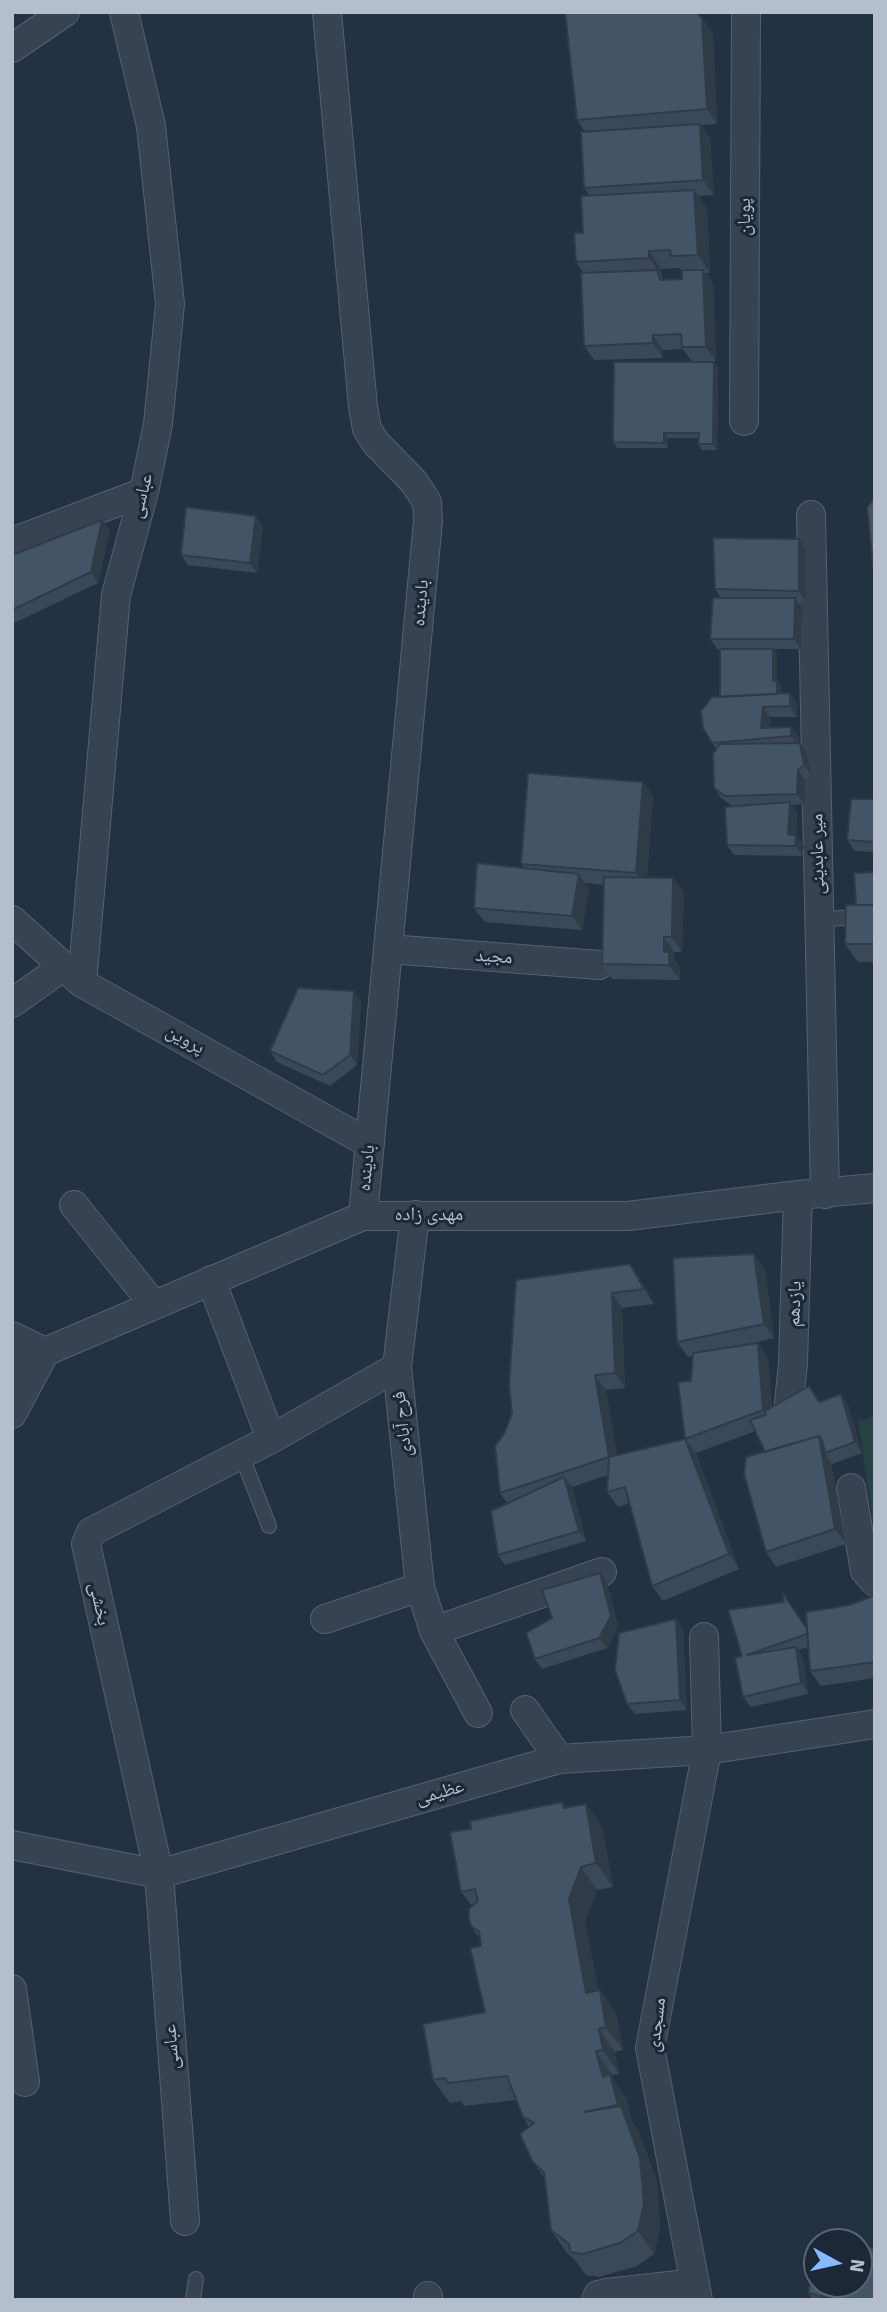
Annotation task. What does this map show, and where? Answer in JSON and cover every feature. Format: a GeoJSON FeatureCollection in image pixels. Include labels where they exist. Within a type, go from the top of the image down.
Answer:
{"type":"FeatureCollection","features":[{"type":"Feature","properties":{"kind":"street"},"geometry":{"type":"LineString","coordinates":[[12,48],[65,12]]}},
{"type":"Feature","properties":{"kind":"street","name":"عباسی"},"geometry":{"type":"LineString","coordinates":[[73,974],[116,595],[144,492],[158,424],[170,303],[151,127],[124,12]]}},
{"type":"Feature","properties":{"kind":"street","name":"بادینده"},"geometry":{"type":"LineString","coordinates":[[327,12],[367,429],[376,443],[414,482],[427,502],[428,521],[363,1216]]}},
{"type":"Feature","properties":{"kind":"street","name":"پویان"},"geometry":{"type":"LineString","coordinates":[[744,421],[746,12]]}},
{"type":"Feature","properties":{"kind":"street"},"geometry":{"type":"LineString","coordinates":[[12,542],[144,492]]}},
{"type":"Feature","properties":{"kind":"street","name":"میر عابدینی"},"geometry":{"type":"LineString","coordinates":[[811,515],[819,920],[811,1194]]}},
{"type":"Feature","properties":{"kind":"street","name":"پروین"},"geometry":{"type":"LineString","coordinates":[[12,920],[73,974],[370,1144]]}},
{"type":"Feature","properties":{"kind":"street","name":"مجید"},"geometry":{"type":"LineString","coordinates":[[389,948],[598,965]]}},
{"type":"Feature","properties":{"kind":"street"},"geometry":{"type":"LineString","coordinates":[[12,1003],[73,974]]}},
{"type":"Feature","properties":{"kind":"street","name":"مهدی زاده"},"geometry":{"type":"LineString","coordinates":[[12,1366],[363,1216],[628,1216],[875,1188]]}},
{"type":"Feature","properties":{"kind":"street","name":"یازدهم"},"geometry":{"type":"LineString","coordinates":[[789,1413],[811,1194]]}},
{"type":"Feature","properties":{"kind":"street"},"geometry":{"type":"LineString","coordinates":[[74,1205],[154,1305]]}},
{"type":"Feature","properties":{"kind":"street","name":"فرح آبادی"},"geometry":{"type":"LineString","coordinates":[[415,1215],[397,1367],[420,1587],[434,1631],[478,1713]]}},
{"type":"Feature","properties":{"kind":"street"},"geometry":{"type":"LineString","coordinates":[[211,1280],[271,1439]]}},
{"type":"Feature","properties":{"kind":"street"},"geometry":{"type":"LineString","coordinates":[[12,1336],[45,1352],[12,1413]]}},
{"type":"Feature","properties":{"kind":"street","name":"بخشی"},"geometry":{"type":"LineString","coordinates":[[159,1874],[86,1544],[91,1532],[271,1439],[397,1367]]}},
{"type":"Feature","properties":{"kind":"street"},"geometry":{"type":"LineString","coordinates":[[851,1488],[865,1571],[875,1582]]}},
{"type":"Feature","properties":{"kind":"street"},"geometry":{"type":"LineString","coordinates":[[434,1631],[602,1572]]}},
{"type":"Feature","properties":{"kind":"street"},"geometry":{"type":"LineString","coordinates":[[325,1619],[420,1587]]}},
{"type":"Feature","properties":{"kind":"street","name":"مسجدی"},"geometry":{"type":"LineString","coordinates":[[697,2291],[650,2048],[707,1750],[704,1637]]}},
{"type":"Feature","properties":{"kind":"street"},"geometry":{"type":"LineString","coordinates":[[525,1710],[559,1759]]}},
{"type":"Feature","properties":{"kind":"street","name":"عظیمی"},"geometry":{"type":"LineString","coordinates":[[12,1845],[159,1874],[559,1759],[707,1750],[875,1724]]}},
{"type":"Feature","properties":{"kind":"street","name":"عباسی"},"geometry":{"type":"LineString","coordinates":[[159,1874],[186,2221]]}},
{"type":"Feature","properties":{"kind":"street"},"geometry":{"type":"LineString","coordinates":[[12,1989],[25,2082]]}},
{"type":"Feature","properties":{"kind":"street"},"geometry":{"type":"LineString","coordinates":[[596,2300],[598,2295],[607,2293],[697,2291]]}},
{"type":"Feature","properties":{"kind":"lane"},"geometry":{"type":"LineString","coordinates":[[819,920],[875,915]]}},
{"type":"Feature","properties":{"kind":"lane"},"geometry":{"type":"LineString","coordinates":[[241,1454],[269,1526]]}},
{"type":"Feature","properties":{"kind":"lane"},"geometry":{"type":"LineString","coordinates":[[192,2300],[196,2279]]}},
{"type":"Feature","properties":{"kind":"green space"},"geometry":{"type":"Polygon","coordinates":[[[875,1416],[875,1539],[858,1421],[875,1416]]]}},
{"type":"Feature","properties":{"kind":"building"},"geometry":{"type":"Polygon","coordinates":[[[565,12],[696,12],[702,18],[707,109],[577,120],[565,12]]]}},
{"type":"Feature","properties":{"kind":"building"},"geometry":{"type":"Polygon","coordinates":[[[700,124],[703,180],[584,188],[581,132],[700,124]]]}},
{"type":"Feature","properties":{"kind":"building"},"geometry":{"type":"Polygon","coordinates":[[[694,190],[698,255],[671,256],[670,250],[649,251],[649,258],[576,262],[574,233],[583,233],[581,196],[694,190]]]}},
{"type":"Feature","properties":{"kind":"building"},"geometry":{"type":"Polygon","coordinates":[[[657,270],[660,280],[682,279],[682,270],[703,270],[706,347],[682,347],[681,334],[653,335],[653,343],[584,346],[581,273],[657,270]]]}},
{"type":"Feature","properties":{"kind":"building"},"geometry":{"type":"Polygon","coordinates":[[[614,362],[714,362],[713,444],[698,444],[699,433],[664,433],[664,443],[613,442],[614,362]]]}},
{"type":"Feature","properties":{"kind":"building"},"geometry":{"type":"Polygon","coordinates":[[[875,498],[875,568],[867,507],[875,498]]]}},
{"type":"Feature","properties":{"kind":"building"},"geometry":{"type":"Polygon","coordinates":[[[186,507],[256,516],[250,563],[181,555],[186,507]]]}},
{"type":"Feature","properties":{"kind":"building"},"geometry":{"type":"Polygon","coordinates":[[[102,520],[91,572],[12,610],[12,555],[102,520]]]}},
{"type":"Feature","properties":{"kind":"building"},"geometry":{"type":"Polygon","coordinates":[[[713,538],[799,539],[799,591],[715,589],[713,538]]]}},
{"type":"Feature","properties":{"kind":"building"},"geometry":{"type":"Polygon","coordinates":[[[713,598],[795,598],[794,639],[710,639],[713,598]]]}},
{"type":"Feature","properties":{"kind":"building"},"geometry":{"type":"Polygon","coordinates":[[[720,649],[773,649],[773,681],[777,681],[777,694],[720,697],[720,649]]]}},
{"type":"Feature","properties":{"kind":"building"},"geometry":{"type":"Polygon","coordinates":[[[790,693],[790,706],[763,707],[761,728],[791,727],[791,736],[712,743],[703,728],[701,711],[712,697],[790,693]]]}},
{"type":"Feature","properties":{"kind":"building"},"geometry":{"type":"Polygon","coordinates":[[[800,743],[804,765],[798,770],[797,794],[725,796],[714,788],[713,754],[720,744],[800,743]]]}},
{"type":"Feature","properties":{"kind":"building"},"geometry":{"type":"Polygon","coordinates":[[[528,773],[643,782],[636,873],[521,864],[528,773]]]}},
{"type":"Feature","properties":{"kind":"building"},"geometry":{"type":"Polygon","coordinates":[[[851,799],[875,799],[875,842],[847,840],[851,799]]]}},
{"type":"Feature","properties":{"kind":"building"},"geometry":{"type":"Polygon","coordinates":[[[790,802],[788,834],[796,836],[795,846],[727,845],[725,807],[790,802]]]}},
{"type":"Feature","properties":{"kind":"building"},"geometry":{"type":"Polygon","coordinates":[[[477,863],[579,874],[572,916],[474,908],[477,863]]]}},
{"type":"Feature","properties":{"kind":"building"},"geometry":{"type":"Polygon","coordinates":[[[875,872],[875,905],[856,905],[854,873],[875,872]]]}},
{"type":"Feature","properties":{"kind":"building"},"geometry":{"type":"Polygon","coordinates":[[[604,877],[673,878],[672,937],[664,937],[664,952],[669,952],[669,965],[602,964],[604,877]]]}},
{"type":"Feature","properties":{"kind":"building"},"geometry":{"type":"Polygon","coordinates":[[[846,905],[875,905],[875,944],[845,944],[846,905]]]}},
{"type":"Feature","properties":{"kind":"building"},"geometry":{"type":"Polygon","coordinates":[[[298,988],[354,991],[350,1055],[323,1075],[270,1051],[298,988]]]}},
{"type":"Feature","properties":{"kind":"building"},"geometry":{"type":"Polygon","coordinates":[[[754,1254],[764,1324],[677,1342],[673,1258],[754,1254]]]}},
{"type":"Feature","properties":{"kind":"building"},"geometry":{"type":"Polygon","coordinates":[[[630,1264],[644,1289],[612,1293],[615,1373],[595,1375],[609,1457],[500,1493],[495,1446],[504,1434],[512,1413],[509,1385],[516,1280],[630,1264]]]}},
{"type":"Feature","properties":{"kind":"building"},"geometry":{"type":"Polygon","coordinates":[[[758,1343],[763,1410],[685,1439],[678,1382],[691,1381],[693,1353],[758,1343]]]}},
{"type":"Feature","properties":{"kind":"building"},"geometry":{"type":"Polygon","coordinates":[[[809,1386],[819,1402],[841,1394],[855,1442],[825,1453],[819,1436],[765,1452],[750,1420],[766,1415],[765,1411],[809,1386]]]}},
{"type":"Feature","properties":{"kind":"building"},"geometry":{"type":"Polygon","coordinates":[[[819,1436],[835,1529],[766,1552],[744,1474],[746,1457],[819,1436]]]}},
{"type":"Feature","properties":{"kind":"building"},"geometry":{"type":"Polygon","coordinates":[[[685,1439],[729,1554],[652,1586],[625,1487],[607,1492],[609,1457],[685,1439]]]}},
{"type":"Feature","properties":{"kind":"building"},"geometry":{"type":"Polygon","coordinates":[[[564,1477],[579,1531],[498,1555],[491,1511],[564,1477]]]}},
{"type":"Feature","properties":{"kind":"building"},"geometry":{"type":"Polygon","coordinates":[[[600,1573],[611,1616],[599,1638],[535,1659],[526,1633],[552,1618],[542,1590],[600,1573]]]}},
{"type":"Feature","properties":{"kind":"building"},"geometry":{"type":"Polygon","coordinates":[[[782,1592],[807,1629],[807,1634],[747,1655],[796,1647],[801,1683],[743,1697],[735,1658],[742,1656],[728,1610],[784,1602],[782,1592]]]}},
{"type":"Feature","properties":{"kind":"building"},"geometry":{"type":"Polygon","coordinates":[[[875,1595],[875,1662],[810,1671],[806,1612],[850,1605],[875,1595]]]}},
{"type":"Feature","properties":{"kind":"building"},"geometry":{"type":"Polygon","coordinates":[[[676,1619],[680,1700],[627,1704],[615,1670],[619,1633],[676,1619]]]}},
{"type":"Feature","properties":{"kind":"building"},"geometry":{"type":"Polygon","coordinates":[[[562,1802],[564,1808],[586,1804],[596,1863],[581,1867],[569,1899],[586,1993],[600,1990],[606,2027],[599,2029],[603,2050],[596,2051],[603,2077],[610,2074],[618,2105],[584,2112],[621,2106],[640,2158],[644,2204],[638,2231],[620,2243],[583,2254],[570,2252],[569,2244],[551,2230],[544,2173],[532,2161],[520,2134],[534,2123],[523,2117],[507,2076],[448,2083],[445,2078],[433,2080],[423,2024],[485,2012],[470,1948],[481,1946],[479,1931],[472,1927],[469,1920],[469,1909],[478,1901],[475,1889],[461,1892],[450,1832],[471,1829],[470,1821],[562,1802]]]}},
{"type":"Feature","properties":{"kind":"building"},"geometry":{"type":"Polygon","coordinates":[[[875,2249],[875,2300],[829,2298],[873,2298],[875,2249]]]}}]}
